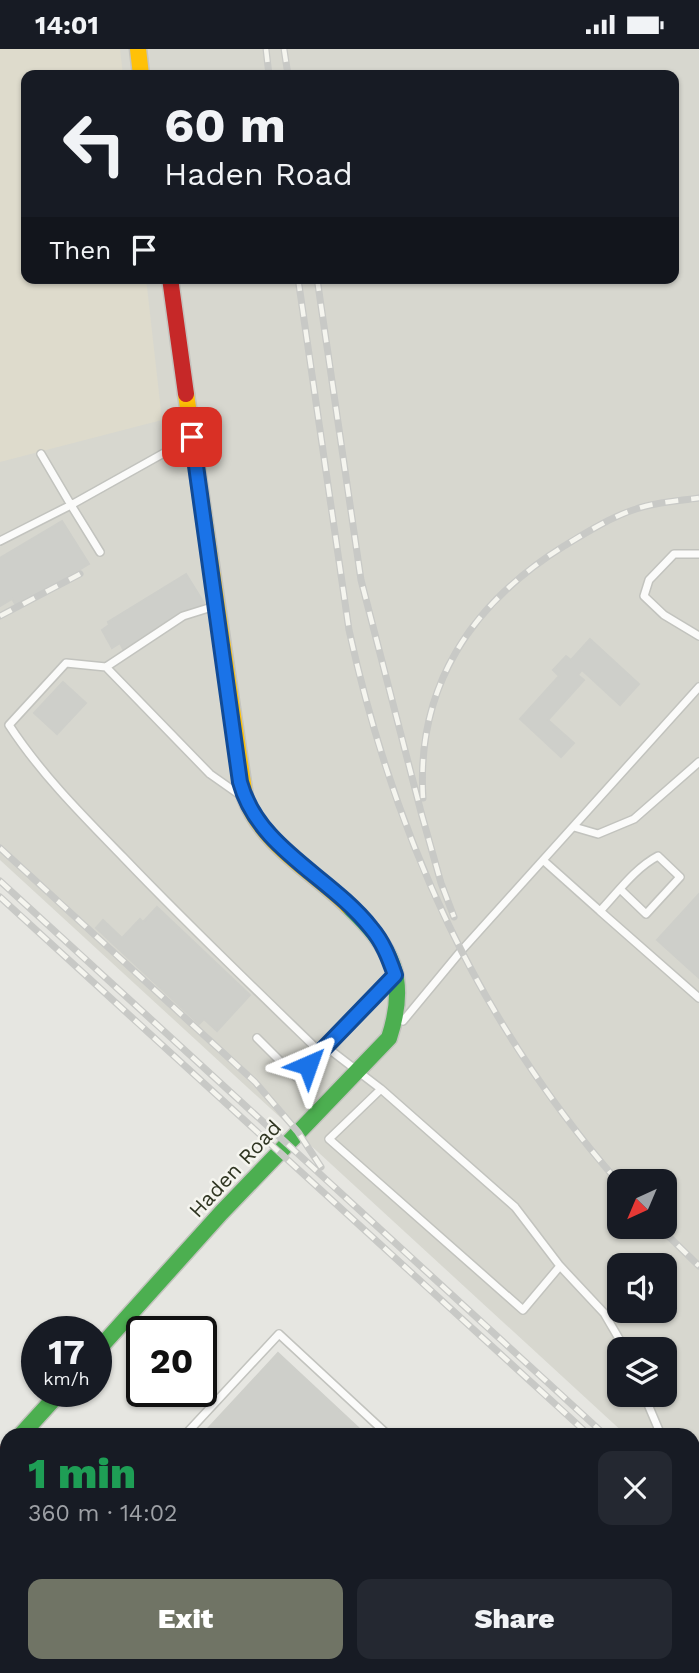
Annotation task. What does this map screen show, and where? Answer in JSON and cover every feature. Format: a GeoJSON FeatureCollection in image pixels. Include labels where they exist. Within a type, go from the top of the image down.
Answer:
{"type":"FeatureCollection","features":[{"type":"Feature","properties":{"kind":"street"},"geometry":{"type":"LineString","coordinates":[[138,49],[140,70]]}},
{"type":"Feature","properties":{"kind":"street","name":"Haden Road"},"geometry":{"type":"LineString","coordinates":[[112,1334],[222,1213],[389,1038],[398,1008],[395,975],[382,944],[371,928],[358,912],[275,841],[251,812],[245,798],[215,605],[171,284]]}},
{"type":"Feature","properties":{"kind":"street"},"geometry":{"type":"LineString","coordinates":[[28,1428],[47,1407]]}},
{"type":"Feature","properties":{"kind":"lane"},"geometry":{"type":"LineString","coordinates":[[0,541],[71,505],[192,437]]}},
{"type":"Feature","properties":{"kind":"lane"},"geometry":{"type":"LineString","coordinates":[[40,454],[100,552]]}},
{"type":"Feature","properties":{"kind":"lane"},"geometry":{"type":"LineString","coordinates":[[699,554],[674,554],[649,580],[644,596],[664,615],[699,636]]}},
{"type":"Feature","properties":{"kind":"lane"},"geometry":{"type":"LineString","coordinates":[[215,605],[183,617],[106,667],[66,663],[9,725],[25,750],[59,791],[175,911],[322,1049],[381,1089],[515,1207],[560,1266],[604,1313],[618,1337]]}},
{"type":"Feature","properties":{"kind":"lane"},"geometry":{"type":"LineString","coordinates":[[106,667],[211,774],[245,798]]}},
{"type":"Feature","properties":{"kind":"lane"},"geometry":{"type":"LineString","coordinates":[[389,1038],[461,951],[699,687]]}},
{"type":"Feature","properties":{"kind":"lane"},"geometry":{"type":"LineString","coordinates":[[574,827],[598,834],[634,819],[699,762]]}},
{"type":"Feature","properties":{"kind":"lane"},"geometry":{"type":"LineString","coordinates":[[600,911],[620,889],[645,863],[658,856],[680,877],[646,914],[620,889]]}},
{"type":"Feature","properties":{"kind":"lane"},"geometry":{"type":"LineString","coordinates":[[544,861],[699,998]]}},
{"type":"Feature","properties":{"kind":"lane"},"geometry":{"type":"LineString","coordinates":[[257,1038],[296,1077],[395,975]]}},
{"type":"Feature","properties":{"kind":"lane"},"geometry":{"type":"LineString","coordinates":[[381,1089],[329,1139],[523,1310],[560,1266]]}},
{"type":"Feature","properties":{"kind":"lane"},"geometry":{"type":"LineString","coordinates":[[192,1428],[279,1334],[380,1428]]}},
{"type":"Feature","properties":{"kind":"lane"},"geometry":{"type":"LineString","coordinates":[[649,1407],[659,1428]]}},
{"type":"Feature","properties":{"kind":"shaded area"},"geometry":{"type":"Polygon","coordinates":[[[0,49],[699,49],[699,1428],[618,1428],[0,860],[0,49]]]}},
{"type":"Feature","properties":{"kind":"shaded area"},"geometry":{"type":"Polygon","coordinates":[[[0,49],[120,49],[122,70],[21,70],[21,284],[147,284],[162,420],[0,462],[0,49]]]}},
{"type":"Feature","properties":{"kind":"building"},"geometry":{"type":"Polygon","coordinates":[[[62,521],[89,564],[17,607],[12,599],[0,606],[0,558],[62,521]]]}},
{"type":"Feature","properties":{"kind":"building"},"geometry":{"type":"Polygon","coordinates":[[[186,574],[204,603],[124,651],[120,643],[112,648],[102,630],[109,625],[108,622],[186,574]]]}},
{"type":"Feature","properties":{"kind":"building"},"geometry":{"type":"Polygon","coordinates":[[[590,639],[639,684],[620,705],[582,670],[578,675],[584,680],[548,720],[574,743],[561,757],[520,719],[559,676],[553,670],[566,656],[571,660],[590,639]]]}},
{"type":"Feature","properties":{"kind":"building"},"geometry":{"type":"Polygon","coordinates":[[[63,682],[86,703],[57,734],[34,713],[63,682]]]}},
{"type":"Feature","properties":{"kind":"building"},"geometry":{"type":"Polygon","coordinates":[[[699,894],[699,978],[657,940],[699,894]]]}},
{"type":"Feature","properties":{"kind":"building"},"geometry":{"type":"Polygon","coordinates":[[[157,907],[250,995],[217,1031],[204,1019],[199,1024],[96,928],[103,920],[122,938],[140,919],[143,922],[157,907]]]}},
{"type":"Feature","properties":{"kind":"building"},"geometry":{"type":"Polygon","coordinates":[[[278,1353],[358,1428],[208,1428],[278,1353]]]}},
{"type":"Feature","properties":{"kind":"railway"},"geometry":{"type":"LineString","coordinates":[[266,49],[268,70]]}},
{"type":"Feature","properties":{"kind":"railway"},"geometry":{"type":"LineString","coordinates":[[284,49],[287,70]]}},
{"type":"Feature","properties":{"kind":"railway"},"geometry":{"type":"LineString","coordinates":[[299,284],[349,630],[368,707],[391,782],[448,925],[484,993],[524,1058],[569,1122],[608,1169]]}},
{"type":"Feature","properties":{"kind":"railway"},"geometry":{"type":"LineString","coordinates":[[318,284],[361,580],[421,812],[441,883],[454,917]]}},
{"type":"Feature","properties":{"kind":"railway"},"geometry":{"type":"LineString","coordinates":[[423,798],[423,757],[429,719],[440,684],[456,651],[477,621],[502,594],[531,569],[590,530],[644,507],[699,498]]}},
{"type":"Feature","properties":{"kind":"railway"},"geometry":{"type":"LineString","coordinates":[[0,616],[80,574]]}},
{"type":"Feature","properties":{"kind":"railway"},"geometry":{"type":"LineString","coordinates":[[0,848],[255,1082],[298,1132],[321,1167]]}},
{"type":"Feature","properties":{"kind":"railway"},"geometry":{"type":"LineString","coordinates":[[0,881],[597,1428]]}},
{"type":"Feature","properties":{"kind":"railway"},"geometry":{"type":"LineString","coordinates":[[0,897],[581,1428]]}},
{"type":"Feature","properties":{"kind":"railway"},"geometry":{"type":"LineString","coordinates":[[671,1239],[699,1266]]}},
{"type":"Feature","properties":{"kind":"traffic: fast"},"geometry":{"type":"LineString","coordinates":[[112,1334],[221,1213],[389,1038],[397,998],[392,965],[376,936],[348,906]]}},
{"type":"Feature","properties":{"kind":"traffic: fast"},"geometry":{"type":"LineString","coordinates":[[27,1428],[46,1407]]}},
{"type":"Feature","properties":{"kind":"traffic: slow"},"geometry":{"type":"LineString","coordinates":[[138,49],[140,70]]}},
{"type":"Feature","properties":{"kind":"traffic: slow"},"geometry":{"type":"LineString","coordinates":[[186,394],[245,797],[253,814],[276,844],[348,906]]}},
{"type":"Feature","properties":{"kind":"traffic: jam"},"geometry":{"type":"LineString","coordinates":[[171,284],[186,394]]}},
{"type":"Feature","properties":{"kind":"route"},"geometry":{"type":"LineString","coordinates":[[192,437],[240,782],[245,798],[251,812],[275,841],[358,912],[382,944],[395,975],[308,1065]]}}]}
